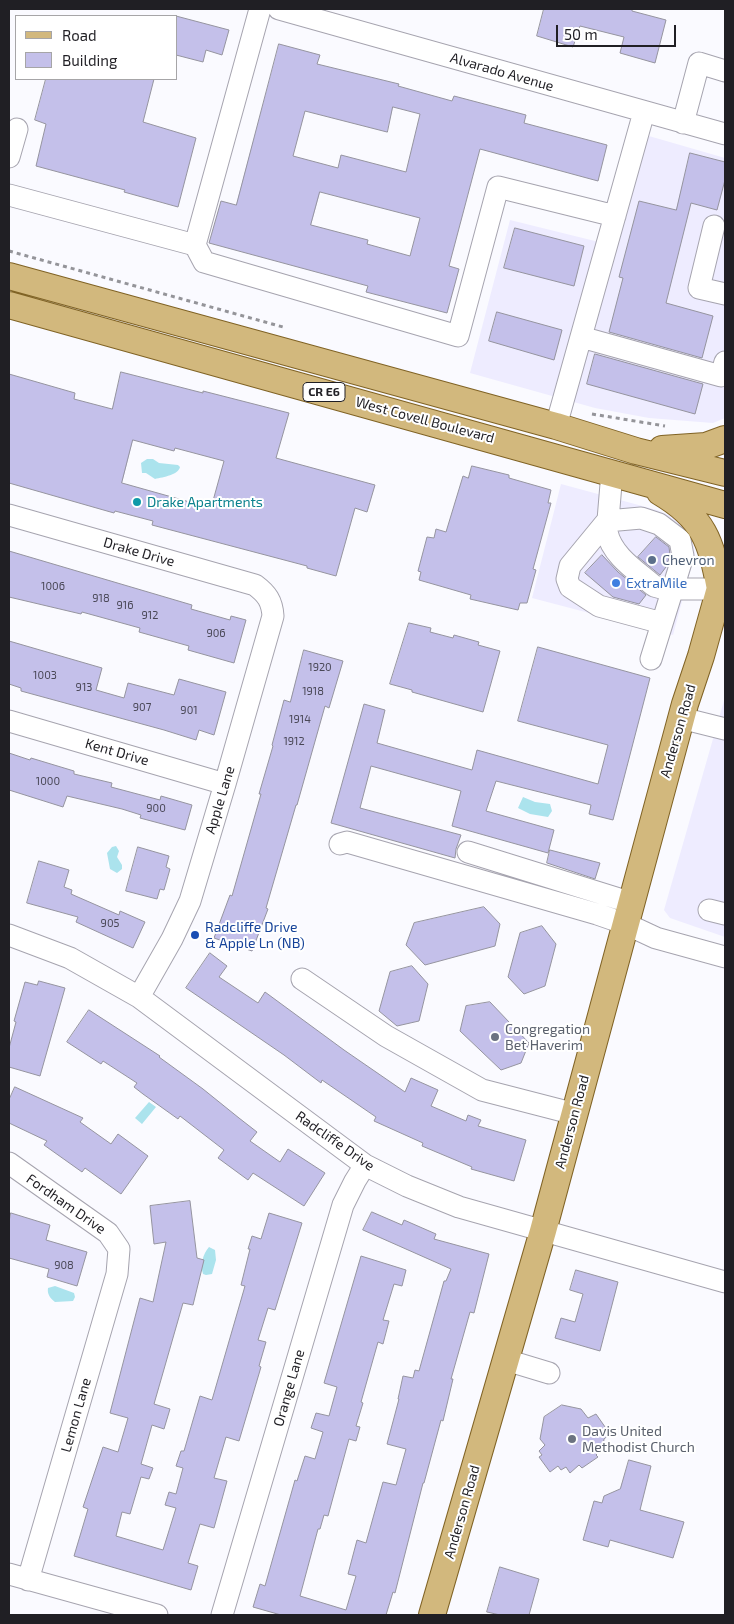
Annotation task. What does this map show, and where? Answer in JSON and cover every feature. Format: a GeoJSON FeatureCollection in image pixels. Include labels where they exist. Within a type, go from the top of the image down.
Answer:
{"type":"FeatureCollection","features":[{"type":"Feature","properties":{"kind":"main road","name":"West Covell Boulevard"},"geometry":{"type":"LineString","coordinates":[[9,276],[558,415],[636,450],[725,473]]}},
{"type":"Feature","properties":{"kind":"main road","name":"West Covell Boulevard"},"geometry":{"type":"LineString","coordinates":[[9,305],[725,505]]}},
{"type":"Feature","properties":{"kind":"main road"},"geometry":{"type":"LineString","coordinates":[[636,450],[706,446],[725,439]]}},
{"type":"Feature","properties":{"kind":"main road"},"geometry":{"type":"LineString","coordinates":[[639,480],[669,497],[697,522],[723,579]]}},
{"type":"Feature","properties":{"kind":"main road","name":"Anderson Road"},"geometry":{"type":"LineString","coordinates":[[432,1615],[543,1231],[683,711],[723,579]]}},
{"type":"Feature","properties":{"kind":"main road"},"geometry":{"type":"LineString","coordinates":[[701,656],[725,620]]}},
{"type":"Feature","properties":{"kind":"street"},"geometry":{"type":"LineString","coordinates":[[260,9],[195,245],[204,262],[458,336],[498,187],[615,216]]}},
{"type":"Feature","properties":{"kind":"street","name":"Alvarado Avenue"},"geometry":{"type":"LineString","coordinates":[[279,9],[725,134]]}},
{"type":"Feature","properties":{"kind":"street"},"geometry":{"type":"LineString","coordinates":[[684,123],[699,64],[725,71]]}},
{"type":"Feature","properties":{"kind":"street"},"geometry":{"type":"LineString","coordinates":[[558,415],[644,112]]}},
{"type":"Feature","properties":{"kind":"street"},"geometry":{"type":"LineString","coordinates":[[9,158],[17,129]]}},
{"type":"Feature","properties":{"kind":"street"},"geometry":{"type":"LineString","coordinates":[[9,195],[195,245]]}},
{"type":"Feature","properties":{"kind":"street"},"geometry":{"type":"LineString","coordinates":[[714,226],[699,288],[725,294]]}},
{"type":"Feature","properties":{"kind":"street"},"geometry":{"type":"LineString","coordinates":[[581,337],[721,376],[725,362]]}},
{"type":"Feature","properties":{"kind":"street"},"geometry":{"type":"LineString","coordinates":[[612,472],[607,521],[609,540],[615,551],[654,586],[665,589],[723,579]]}},
{"type":"Feature","properties":{"kind":"street","name":"Drake Drive"},"geometry":{"type":"LineString","coordinates":[[9,515],[255,585],[267,594]]}},
{"type":"Feature","properties":{"kind":"street"},"geometry":{"type":"LineString","coordinates":[[651,659],[683,556],[680,540],[659,524],[641,518],[607,521],[570,566],[567,579],[570,587],[599,606],[662,623]]}},
{"type":"Feature","properties":{"kind":"street","name":"Apple Lane"},"geometry":{"type":"LineString","coordinates":[[139,996],[172,939],[190,900],[273,616],[272,606],[267,594]]}},
{"type":"Feature","properties":{"kind":"street"},"geometry":{"type":"LineString","coordinates":[[683,711],[725,715]]}},
{"type":"Feature","properties":{"kind":"street"},"geometry":{"type":"LineString","coordinates":[[683,711],[725,729]]}},
{"type":"Feature","properties":{"kind":"street","name":"Kent Drive"},"geometry":{"type":"LineString","coordinates":[[9,720],[225,784]]}},
{"type":"Feature","properties":{"kind":"street"},"geometry":{"type":"LineString","coordinates":[[340,844],[347,842],[587,911],[629,913]]}},
{"type":"Feature","properties":{"kind":"street"},"geometry":{"type":"LineString","coordinates":[[468,852],[629,913],[656,938],[725,957]]}},
{"type":"Feature","properties":{"kind":"street","name":"Radcliffe Drive"},"geometry":{"type":"LineString","coordinates":[[9,935],[70,958],[139,996],[365,1165],[407,1186],[460,1207],[725,1282]]}},
{"type":"Feature","properties":{"kind":"street"},"geometry":{"type":"LineString","coordinates":[[302,979],[386,1036],[482,1090],[575,1114]]}},
{"type":"Feature","properties":{"kind":"street","name":"Fordham Drive"},"geometry":{"type":"LineString","coordinates":[[9,1163],[108,1233],[119,1249]]}},
{"type":"Feature","properties":{"kind":"street","name":"Orange Lane"},"geometry":{"type":"LineString","coordinates":[[222,1615],[343,1205],[365,1165]]}},
{"type":"Feature","properties":{"kind":"street","name":"Lemon Lane"},"geometry":{"type":"LineString","coordinates":[[18,1577],[117,1274],[119,1249]]}},
{"type":"Feature","properties":{"kind":"street"},"geometry":{"type":"LineString","coordinates":[[506,1360],[549,1373]]}},
{"type":"Feature","properties":{"kind":"street"},"geometry":{"type":"LineString","coordinates":[[18,1577],[157,1615]]}},
{"type":"Feature","properties":{"kind":"path"},"geometry":{"type":"LineString","coordinates":[[9,251],[285,328]]}},
{"type":"Feature","properties":{"kind":"path"},"geometry":{"type":"LineString","coordinates":[[558,415],[593,414],[672,427]]}},
{"type":"Feature","properties":{"kind":"shaded area"},"geometry":{"type":"Polygon","coordinates":[[[642,134],[725,158],[725,418],[713,423],[649,418],[595,408],[470,373],[510,220],[611,245],[642,134]]]}},
{"type":"Feature","properties":{"kind":"shaded area"},"geometry":{"type":"Polygon","coordinates":[[[561,484],[657,510],[673,517],[685,527],[693,541],[695,553],[673,635],[532,598],[561,484]]]}},
{"type":"Feature","properties":{"kind":"shaded area"},"geometry":{"type":"Polygon","coordinates":[[[725,697],[725,937],[670,918],[664,910],[725,697]]]}},
{"type":"Feature","properties":{"kind":"water"},"geometry":{"type":"Polygon","coordinates":[[[147,459],[180,467],[174,474],[155,479],[146,473],[142,473],[141,463],[147,459]]]}},
{"type":"Feature","properties":{"kind":"water"},"geometry":{"type":"Polygon","coordinates":[[[523,797],[535,802],[550,804],[552,811],[548,817],[530,814],[518,808],[523,797]]]}},
{"type":"Feature","properties":{"kind":"water"},"geometry":{"type":"Polygon","coordinates":[[[116,846],[119,851],[117,857],[122,865],[122,869],[117,873],[110,869],[107,853],[112,847],[116,846]]]}},
{"type":"Feature","properties":{"kind":"water"},"geometry":{"type":"Polygon","coordinates":[[[149,1102],[156,1107],[142,1124],[135,1118],[149,1102]]]}},
{"type":"Feature","properties":{"kind":"water"},"geometry":{"type":"Polygon","coordinates":[[[209,1247],[215,1250],[216,1260],[212,1274],[206,1275],[203,1274],[202,1263],[209,1247]]]}},
{"type":"Feature","properties":{"kind":"water"},"geometry":{"type":"Polygon","coordinates":[[[55,1286],[74,1293],[73,1301],[55,1302],[49,1296],[48,1288],[55,1286]]]}},
{"type":"Feature","properties":{"kind":"building"},"geometry":{"type":"Polygon","coordinates":[[[544,9],[632,9],[632,11],[666,20],[655,63],[620,53],[624,37],[580,26],[573,47],[537,36],[544,9]]]}},
{"type":"Feature","properties":{"kind":"building"},"geometry":{"type":"Polygon","coordinates":[[[178,17],[229,30],[222,55],[206,50],[203,62],[178,56],[178,17]]]}},
{"type":"Feature","properties":{"kind":"building"},"geometry":{"type":"Polygon","coordinates":[[[279,44],[320,55],[317,64],[399,84],[398,86],[452,101],[454,96],[526,115],[524,123],[607,145],[598,181],[480,149],[449,266],[459,269],[447,313],[366,292],[368,286],[209,243],[221,201],[236,205],[279,44]],[[393,107],[387,132],[305,111],[293,156],[338,168],[341,155],[406,172],[420,114],[393,107]],[[320,192],[311,225],[368,240],[367,244],[410,256],[420,218],[320,192]]]}},
{"type":"Feature","properties":{"kind":"building"},"geometry":{"type":"Polygon","coordinates":[[[46,80],[154,80],[143,122],[196,138],[178,207],[124,192],[125,190],[36,166],[46,124],[35,120],[46,80]]]}},
{"type":"Feature","properties":{"kind":"building"},"geometry":{"type":"Polygon","coordinates":[[[690,153],[725,162],[725,180],[717,210],[691,203],[666,303],[713,316],[702,358],[609,332],[623,278],[619,277],[639,201],[676,210],[690,153]]]}},
{"type":"Feature","properties":{"kind":"building"},"geometry":{"type":"Polygon","coordinates":[[[515,228],[584,246],[574,286],[504,268],[515,228]]]}},
{"type":"Feature","properties":{"kind":"building"},"geometry":{"type":"Polygon","coordinates":[[[497,312],[562,330],[554,360],[489,341],[497,312]]]}},
{"type":"Feature","properties":{"kind":"building"},"geometry":{"type":"Polygon","coordinates":[[[595,354],[703,384],[695,414],[587,384],[595,354]]]}},
{"type":"Feature","properties":{"kind":"building"},"geometry":{"type":"Polygon","coordinates":[[[121,372],[289,413],[276,458],[375,485],[367,512],[355,508],[336,576],[307,568],[307,566],[152,525],[153,521],[115,511],[114,513],[9,483],[9,374],[75,393],[74,399],[112,409],[121,372]],[[133,440],[122,483],[211,508],[224,461],[175,448],[174,451],[133,440]]]}},
{"type":"Feature","properties":{"kind":"building"},"geometry":{"type":"Polygon","coordinates":[[[472,466],[509,475],[509,478],[551,490],[548,503],[551,503],[533,569],[536,570],[527,603],[520,603],[518,610],[470,599],[471,595],[419,580],[421,572],[418,571],[427,537],[434,538],[436,529],[446,532],[463,476],[468,478],[472,466]]]}},
{"type":"Feature","properties":{"kind":"building"},"geometry":{"type":"Polygon","coordinates":[[[656,537],[669,547],[670,555],[666,567],[660,575],[638,557],[656,537]]]}},
{"type":"Feature","properties":{"kind":"building"},"geometry":{"type":"Polygon","coordinates":[[[9,551],[192,605],[191,609],[230,620],[231,616],[246,620],[234,663],[188,650],[189,646],[139,632],[140,628],[82,612],[81,614],[9,597],[9,551]]]}},
{"type":"Feature","properties":{"kind":"building","name":"ExtraMile"},"geometry":{"type":"Polygon","coordinates":[[[602,555],[618,572],[646,595],[639,604],[613,597],[585,573],[602,555]]]}},
{"type":"Feature","properties":{"kind":"building"},"geometry":{"type":"Polygon","coordinates":[[[409,623],[431,628],[430,632],[453,638],[454,635],[479,642],[478,645],[500,651],[483,712],[390,684],[409,623]]]}},
{"type":"Feature","properties":{"kind":"building"},"geometry":{"type":"Polygon","coordinates":[[[9,641],[102,668],[96,690],[124,698],[128,683],[174,695],[179,679],[226,692],[214,735],[199,730],[196,740],[21,691],[21,688],[9,684],[9,641]]]}},
{"type":"Feature","properties":{"kind":"building"},"geometry":{"type":"Polygon","coordinates":[[[538,647],[650,678],[613,820],[589,814],[591,805],[496,781],[486,811],[554,830],[548,853],[452,826],[461,791],[371,766],[360,808],[461,835],[455,858],[331,823],[364,704],[385,710],[377,743],[472,770],[477,750],[598,784],[608,745],[518,721],[538,647]]]}},
{"type":"Feature","properties":{"kind":"building"},"geometry":{"type":"Polygon","coordinates":[[[304,650],[343,661],[329,708],[325,706],[266,908],[268,909],[252,951],[214,938],[230,895],[232,896],[261,794],[259,794],[284,700],[290,702],[304,650]]]}},
{"type":"Feature","properties":{"kind":"building"},"geometry":{"type":"Polygon","coordinates":[[[9,753],[74,771],[74,774],[112,783],[111,787],[160,800],[161,796],[192,805],[185,830],[140,818],[141,815],[122,809],[67,796],[63,807],[9,790],[9,753]]]}},
{"type":"Feature","properties":{"kind":"building"},"geometry":{"type":"Polygon","coordinates":[[[138,847],[169,856],[166,867],[170,869],[164,890],[160,889],[157,899],[126,891],[138,847]]]}},
{"type":"Feature","properties":{"kind":"building"},"geometry":{"type":"Polygon","coordinates":[[[550,850],[600,863],[595,879],[547,863],[550,850]]]}},
{"type":"Feature","properties":{"kind":"building"},"geometry":{"type":"Polygon","coordinates":[[[39,861],[69,870],[64,887],[72,890],[71,894],[119,915],[120,911],[145,922],[133,948],[76,922],[78,917],[27,903],[39,861]]]}},
{"type":"Feature","properties":{"kind":"building"},"geometry":{"type":"Polygon","coordinates":[[[484,907],[500,924],[495,946],[425,965],[406,945],[414,923],[484,907]]]}},
{"type":"Feature","properties":{"kind":"building"},"geometry":{"type":"Polygon","coordinates":[[[542,926],[556,944],[545,986],[524,994],[508,977],[520,933],[542,926]]]}},
{"type":"Feature","properties":{"kind":"building"},"geometry":{"type":"Polygon","coordinates":[[[210,953],[227,966],[219,977],[258,1003],[265,992],[405,1092],[411,1078],[438,1090],[431,1106],[466,1121],[468,1115],[481,1120],[478,1126],[526,1140],[514,1181],[471,1169],[472,1167],[422,1146],[423,1143],[374,1121],[376,1117],[322,1080],[321,1083],[284,1055],[186,988],[210,953]]]}},
{"type":"Feature","properties":{"kind":"building"},"geometry":{"type":"Polygon","coordinates":[[[412,966],[428,984],[419,1021],[397,1026],[379,1011],[390,972],[412,966]]]}},
{"type":"Feature","properties":{"kind":"building"},"geometry":{"type":"Polygon","coordinates":[[[39,981],[65,988],[40,1076],[9,1067],[9,1048],[16,1022],[14,1021],[25,982],[37,985],[39,981]]]}},
{"type":"Feature","properties":{"kind":"building","name":"Congregation Bet Haverim"},"geometry":{"type":"Polygon","coordinates":[[[490,1002],[529,1043],[521,1063],[501,1070],[460,1031],[466,1006],[490,1002]]]}},
{"type":"Feature","properties":{"kind":"building"},"geometry":{"type":"Polygon","coordinates":[[[89,1010],[160,1056],[203,1089],[257,1132],[250,1141],[280,1162],[288,1149],[325,1173],[304,1206],[253,1173],[248,1180],[218,1158],[224,1150],[180,1116],[178,1119],[143,1094],[134,1087],[137,1083],[103,1061],[101,1064],[67,1042],[89,1010]]]}},
{"type":"Feature","properties":{"kind":"building"},"geometry":{"type":"Polygon","coordinates":[[[15,1087],[83,1118],[80,1122],[111,1144],[118,1134],[148,1156],[121,1194],[85,1168],[82,1172],[44,1145],[47,1141],[9,1123],[9,1100],[15,1087]]]}},
{"type":"Feature","properties":{"kind":"building"},"geometry":{"type":"Polygon","coordinates":[[[190,1201],[197,1258],[204,1260],[193,1305],[183,1303],[154,1404],[170,1409],[164,1429],[152,1425],[141,1464],[153,1468],[149,1479],[141,1477],[130,1514],[122,1512],[116,1536],[163,1550],[176,1508],[165,1505],[169,1492],[176,1494],[183,1468],[176,1466],[181,1451],[184,1451],[200,1396],[212,1400],[245,1286],[241,1285],[252,1236],[261,1239],[269,1213],[302,1223],[275,1310],[268,1308],[258,1340],[266,1342],[259,1366],[261,1367],[239,1441],[226,1437],[214,1478],[227,1481],[214,1528],[200,1524],[188,1563],[198,1566],[191,1590],[74,1556],[88,1509],[83,1507],[103,1447],[118,1452],[128,1418],[110,1413],[140,1298],[153,1302],[166,1242],[154,1244],[150,1206],[190,1201]]]}},
{"type":"Feature","properties":{"kind":"building"},"geometry":{"type":"Polygon","coordinates":[[[372,1212],[402,1225],[404,1220],[436,1234],[434,1239],[489,1254],[474,1313],[470,1312],[451,1379],[453,1379],[443,1421],[441,1420],[423,1483],[395,1593],[393,1592],[386,1615],[281,1615],[253,1607],[260,1584],[265,1586],[295,1480],[297,1481],[305,1456],[315,1459],[323,1432],[311,1428],[316,1413],[329,1416],[337,1387],[324,1383],[361,1256],[406,1270],[402,1286],[394,1284],[383,1320],[389,1321],[383,1344],[378,1342],[361,1402],[363,1403],[356,1426],[360,1427],[356,1441],[349,1439],[328,1516],[324,1515],[320,1529],[318,1529],[300,1596],[346,1610],[356,1576],[348,1574],[357,1540],[366,1543],[383,1482],[396,1485],[406,1449],[387,1444],[403,1376],[413,1378],[415,1370],[419,1371],[444,1281],[446,1281],[451,1269],[363,1230],[372,1212]]]}},
{"type":"Feature","properties":{"kind":"building"},"geometry":{"type":"Polygon","coordinates":[[[11,1213],[50,1225],[46,1240],[87,1252],[77,1286],[47,1277],[49,1269],[9,1258],[9,1222],[11,1213]]]}},
{"type":"Feature","properties":{"kind":"building"},"geometry":{"type":"Polygon","coordinates":[[[576,1270],[618,1282],[600,1351],[555,1338],[561,1318],[575,1322],[583,1294],[570,1290],[576,1270]]]}},
{"type":"Feature","properties":{"kind":"building","name":"Davis United Methodist Church"},"geometry":{"type":"Polygon","coordinates":[[[562,1405],[581,1409],[588,1418],[596,1414],[610,1434],[604,1439],[603,1448],[596,1455],[598,1457],[582,1468],[579,1465],[570,1473],[566,1467],[561,1470],[558,1466],[550,1472],[539,1457],[542,1455],[539,1451],[545,1445],[540,1439],[544,1417],[562,1405]]]}},
{"type":"Feature","properties":{"kind":"building"},"geometry":{"type":"Polygon","coordinates":[[[629,1460],[651,1466],[640,1510],[684,1522],[673,1558],[610,1540],[608,1547],[583,1540],[594,1501],[602,1503],[604,1496],[620,1489],[629,1460]]]}},
{"type":"Feature","properties":{"kind":"building"},"geometry":{"type":"Polygon","coordinates":[[[500,1567],[539,1579],[529,1615],[500,1615],[487,1612],[500,1567]]]}},
{"type":"Feature","properties":{"kind":"place","name":"Drake Apartments"},"geometry":{"type":"Point","coordinates":[137,502]}},
{"type":"Feature","properties":{"kind":"place","name":"Chevron"},"geometry":{"type":"Point","coordinates":[652,560]}},
{"type":"Feature","properties":{"kind":"place","name":"ExtraMile"},"geometry":{"type":"Point","coordinates":[616,583]}},
{"type":"Feature","properties":{"kind":"place","name":"Radcliffe Drive & Apple Ln (NB)"},"geometry":{"type":"Point","coordinates":[195,935]}},
{"type":"Feature","properties":{"kind":"place","name":"Congregation Bet Haverim"},"geometry":{"type":"Point","coordinates":[495,1037]}},
{"type":"Feature","properties":{"kind":"place","name":"Davis United Methodist Church"},"geometry":{"type":"Point","coordinates":[572,1439]}}]}
